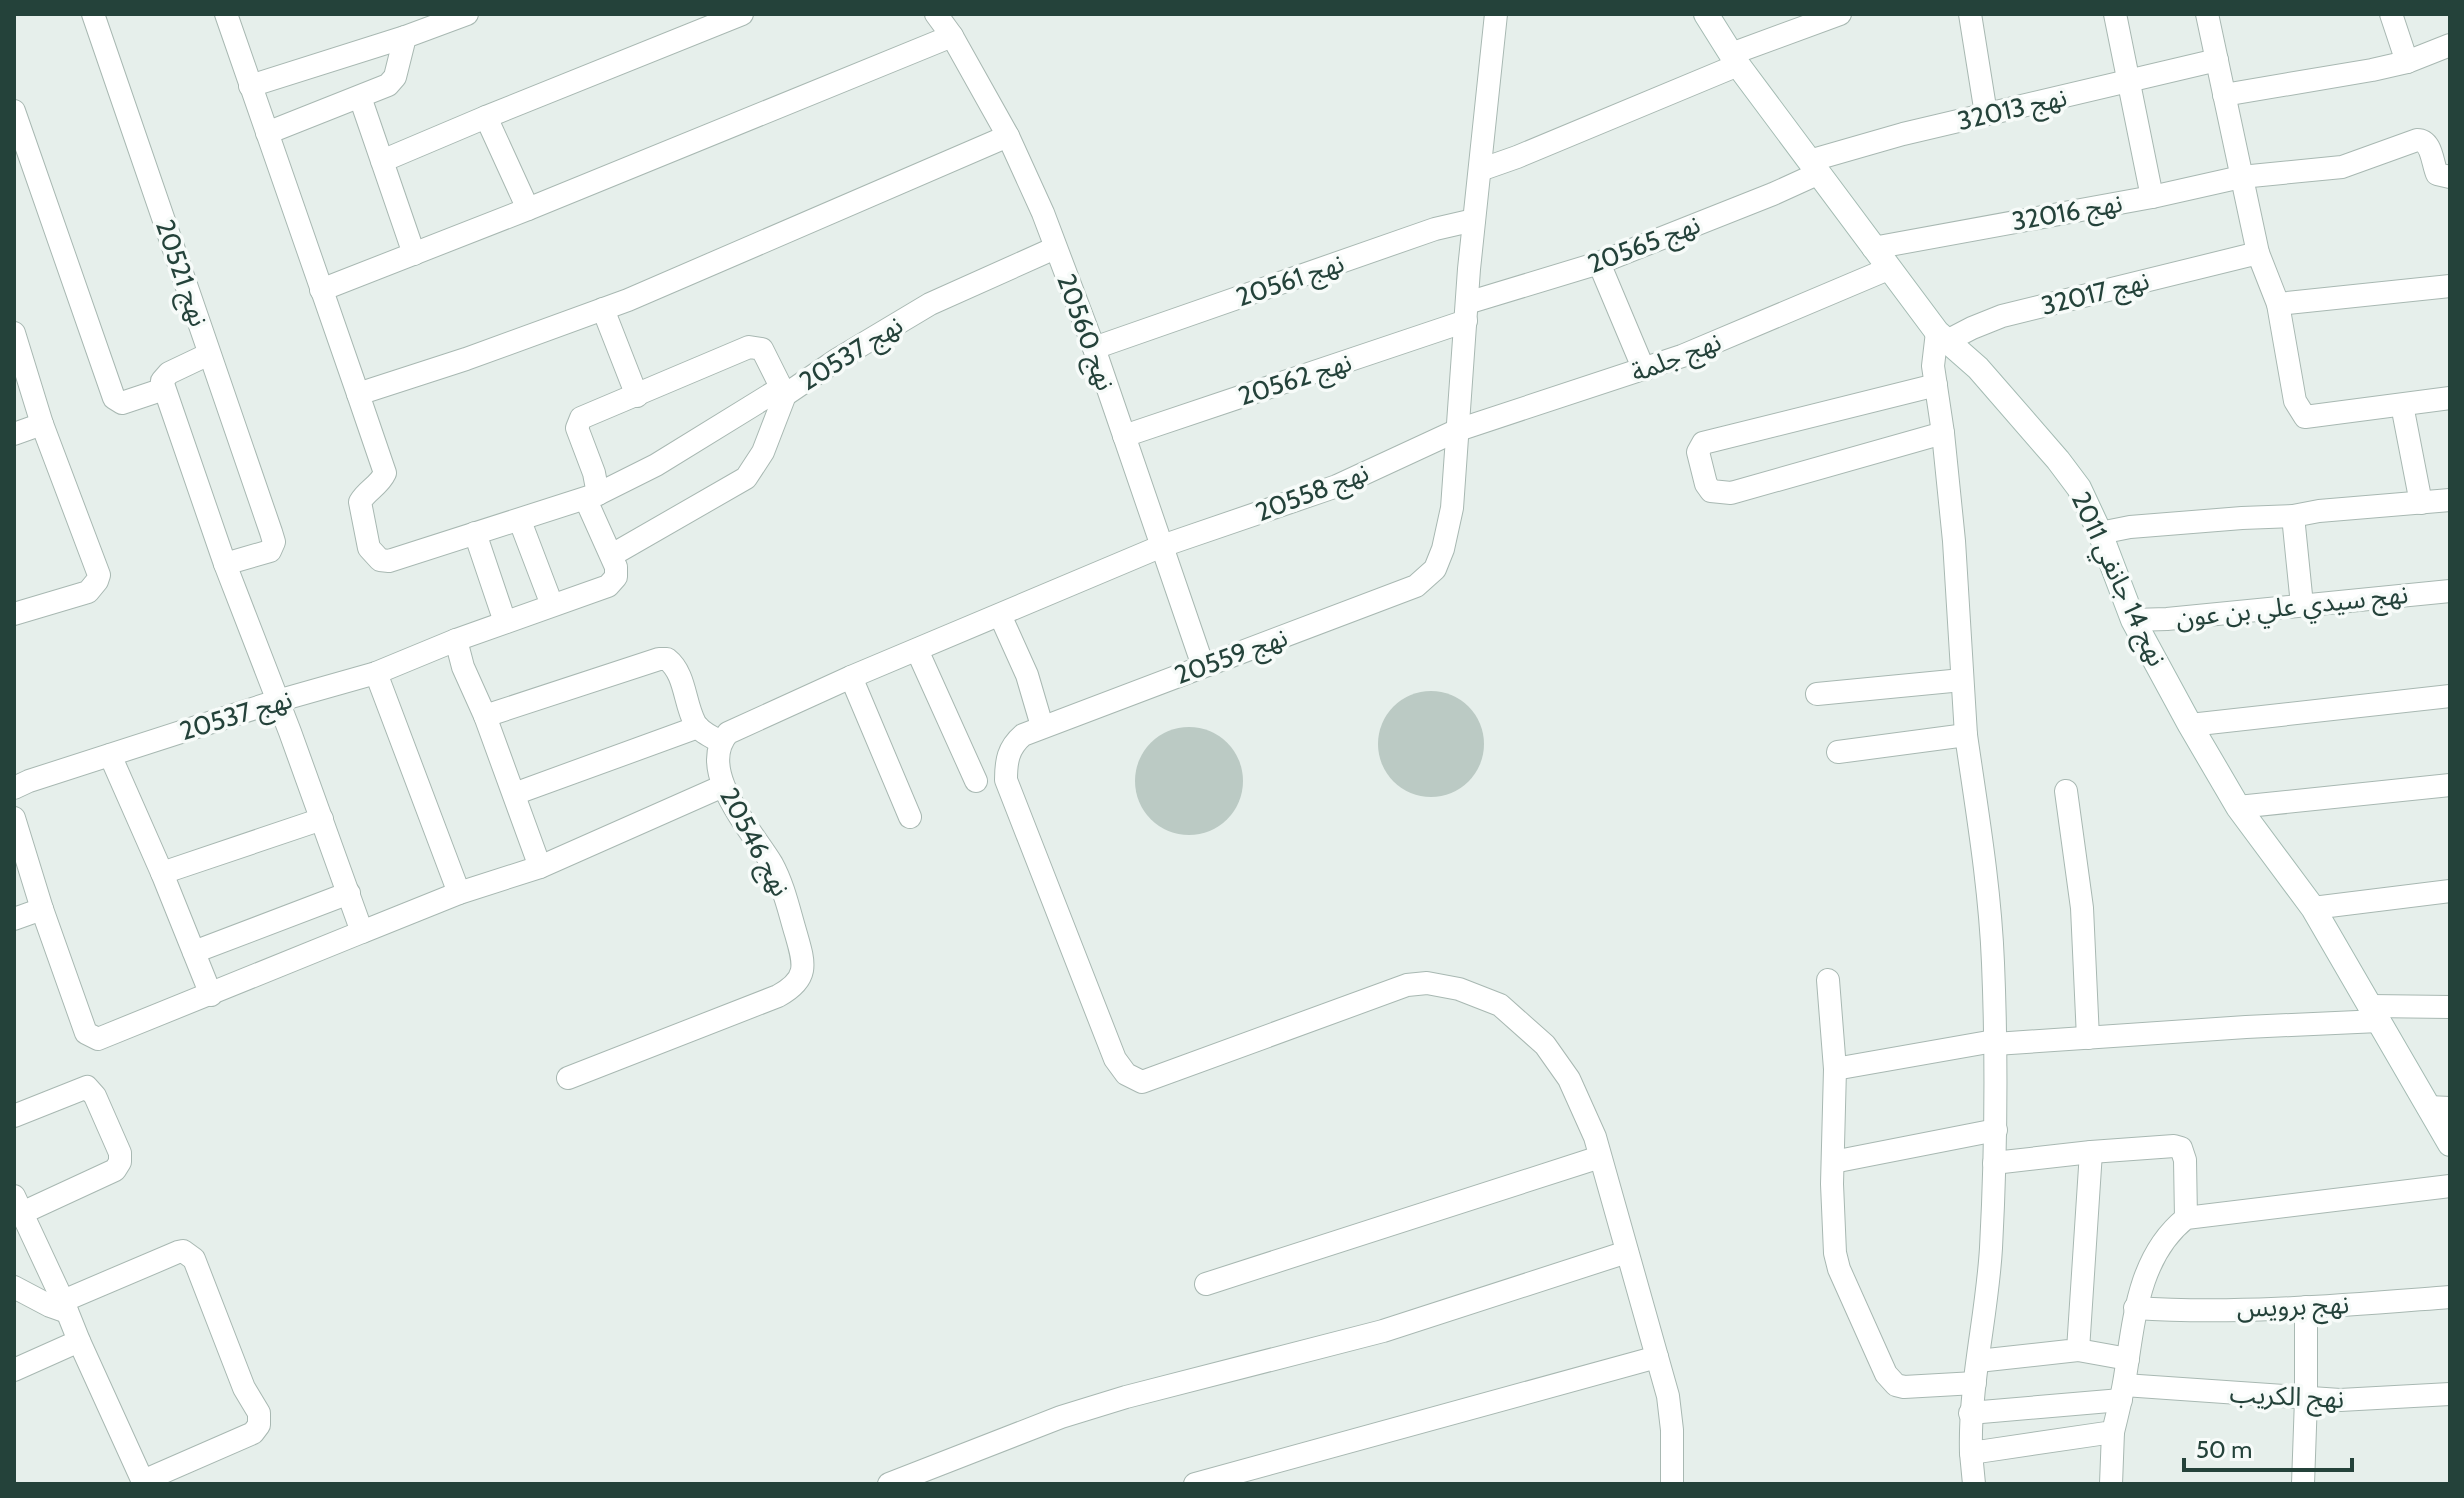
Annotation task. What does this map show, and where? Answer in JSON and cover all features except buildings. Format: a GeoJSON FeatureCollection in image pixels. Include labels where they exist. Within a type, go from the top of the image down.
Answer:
{"type":"FeatureCollection","features":[{"type":"Feature","properties":{"kind":"street","name":"نهج 20521"},"geometry":{"type":"LineString","coordinates":[[93,14],[274,542],[270,551],[225,564]]}},
{"type":"Feature","properties":{"kind":"street"},"geometry":{"type":"LineString","coordinates":[[226,14],[385,473],[360,502],[369,548],[380,560],[389,561],[592,497],[656,465],[783,392],[762,349],[754,346],[581,418],[578,425],[592,497],[612,555]]}},
{"type":"Feature","properties":{"kind":"street"},"geometry":{"type":"LineString","coordinates":[[250,86],[405,42],[467,14]]}},
{"type":"Feature","properties":{"kind":"street"},"geometry":{"type":"LineString","coordinates":[[382,161],[742,14]]}},
{"type":"Feature","properties":{"kind":"street","name":"نهج 20560"},"geometry":{"type":"LineString","coordinates":[[936,14],[952,36],[1008,136],[1101,346],[1124,436],[1203,666]]}},
{"type":"Feature","properties":{"kind":"street"},"geometry":{"type":"LineString","coordinates":[[1458,430],[1474,220],[1496,14]]}},
{"type":"Feature","properties":{"kind":"street","name":"نهج 14 جانفي 2011"},"geometry":{"type":"LineString","coordinates":[[1706,14],[1734,60],[1813,167],[1883,246],[1888,269],[1942,337],[1978,368],[2079,488],[2133,620],[2190,725],[2238,807],[2313,908],[2374,1013],[2439,1107],[2450,1144]]}},
{"type":"Feature","properties":{"kind":"street"},"geometry":{"type":"LineString","coordinates":[[1480,170],[1517,157],[1840,14]]}},
{"type":"Feature","properties":{"kind":"street"},"geometry":{"type":"LineString","coordinates":[[1970,14],[1986,114]]}},
{"type":"Feature","properties":{"kind":"street"},"geometry":{"type":"LineString","coordinates":[[2115,14],[2152,197]]}},
{"type":"Feature","properties":{"kind":"street"},"geometry":{"type":"LineString","coordinates":[[2207,14],[2241,177],[2252,255],[2278,304],[2295,401],[2305,417],[2450,398]]}},
{"type":"Feature","properties":{"kind":"street"},"geometry":{"type":"LineString","coordinates":[[2391,14],[2407,62]]}},
{"type":"Feature","properties":{"kind":"street"},"geometry":{"type":"LineString","coordinates":[[321,290],[952,36]]}},
{"type":"Feature","properties":{"kind":"street"},"geometry":{"type":"LineString","coordinates":[[267,133],[360,97],[392,81],[405,42]]}},
{"type":"Feature","properties":{"kind":"street"},"geometry":{"type":"LineString","coordinates":[[2224,95],[2372,70],[2407,62],[2450,45]]}},
{"type":"Feature","properties":{"kind":"street","name":"نهج 32013"},"geometry":{"type":"LineString","coordinates":[[1813,167],[1890,138],[2217,60]]}},
{"type":"Feature","properties":{"kind":"street"},"geometry":{"type":"LineString","coordinates":[[360,97],[414,254]]}},
{"type":"Feature","properties":{"kind":"street"},"geometry":{"type":"LineString","coordinates":[[14,111],[114,398],[122,403],[164,389]]}},
{"type":"Feature","properties":{"kind":"street"},"geometry":{"type":"LineString","coordinates":[[486,117],[528,209]]}},
{"type":"Feature","properties":{"kind":"street"},"geometry":{"type":"LineString","coordinates":[[358,394],[603,309],[1008,136]]}},
{"type":"Feature","properties":{"kind":"street","name":"نهج 32016"},"geometry":{"type":"LineString","coordinates":[[1883,246],[2152,197],[2241,177],[2342,167],[2422,140],[2427,143],[2437,174],[2450,177]]}},
{"type":"Feature","properties":{"kind":"street","name":"نهج 20565"},"geometry":{"type":"LineString","coordinates":[[1467,312],[1773,194],[1813,167]]}},
{"type":"Feature","properties":{"kind":"street","name":"نهج 20561"},"geometry":{"type":"LineString","coordinates":[[1101,346],[1435,229],[1474,220]]}},
{"type":"Feature","properties":{"kind":"street","name":"نهج 20537"},"geometry":{"type":"LineString","coordinates":[[22,784],[277,701],[376,673],[505,622],[608,586],[616,573],[612,555],[746,478],[763,452],[783,392],[930,304],[1055,248]]}},
{"type":"Feature","properties":{"kind":"street","name":"نهج 32017"},"geometry":{"type":"LineString","coordinates":[[1942,337],[2002,316],[2252,255]]}},
{"type":"Feature","properties":{"kind":"street"},"geometry":{"type":"LineString","coordinates":[[1599,263],[1644,370]]}},
{"type":"Feature","properties":{"kind":"street","name":"نهج جلمة"},"geometry":{"type":"LineString","coordinates":[[1458,430],[1696,351],[1888,269]]}},
{"type":"Feature","properties":{"kind":"street"},"geometry":{"type":"LineString","coordinates":[[2278,304],[2450,286]]}},
{"type":"Feature","properties":{"kind":"street"},"geometry":{"type":"LineString","coordinates":[[603,309],[637,396]]}},
{"type":"Feature","properties":{"kind":"street","name":"نهج 20562"},"geometry":{"type":"LineString","coordinates":[[1124,436],[1467,312]]}},
{"type":"Feature","properties":{"kind":"street"},"geometry":{"type":"LineString","coordinates":[[14,333],[42,424],[99,575],[88,592],[14,614]]}},
{"type":"Feature","properties":{"kind":"street"},"geometry":{"type":"LineString","coordinates":[[1942,337],[1933,351],[1954,541],[1966,735],[1984,856],[1993,962],[1996,1130],[1991,1251],[1970,1413],[1974,1484]]}},
{"type":"Feature","properties":{"kind":"street"},"geometry":{"type":"LineString","coordinates":[[209,354],[164,375],[164,389],[225,564],[362,932]]}},
{"type":"Feature","properties":{"kind":"street"},"geometry":{"type":"LineString","coordinates":[[1936,385],[1703,443],[1698,452],[1706,484],[1711,491],[1731,493],[1943,433]]}},
{"type":"Feature","properties":{"kind":"street"},"geometry":{"type":"LineString","coordinates":[[2402,405],[2421,503]]}},
{"type":"Feature","properties":{"kind":"street"},"geometry":{"type":"LineString","coordinates":[[14,434],[42,424]]}},
{"type":"Feature","properties":{"kind":"street","name":"نهج 20558"},"geometry":{"type":"LineString","coordinates":[[1162,546],[1337,486],[1458,430]]}},
{"type":"Feature","properties":{"kind":"street","name":"نهج 20559"},"geometry":{"type":"LineString","coordinates":[[1032,730],[1416,586],[1435,569],[1443,549],[1452,508],[1458,430]]}},
{"type":"Feature","properties":{"kind":"street"},"geometry":{"type":"LineString","coordinates":[[2100,533],[2158,525],[2293,516],[2450,500]]}},
{"type":"Feature","properties":{"kind":"street"},"geometry":{"type":"LineString","coordinates":[[2293,516],[2302,605]]}},
{"type":"Feature","properties":{"kind":"street"},"geometry":{"type":"LineString","coordinates":[[520,521],[552,605]]}},
{"type":"Feature","properties":{"kind":"street"},"geometry":{"type":"LineString","coordinates":[[475,533],[505,622]]}},
{"type":"Feature","properties":{"kind":"street"},"geometry":{"type":"LineString","coordinates":[[485,716],[667,659],[677,670],[694,722],[720,742],[728,733],[851,677],[1162,546]]}},
{"type":"Feature","properties":{"kind":"street","name":"نهج سيدي علي بن عون"},"geometry":{"type":"LineString","coordinates":[[2133,620],[2450,591]]}},
{"type":"Feature","properties":{"kind":"street"},"geometry":{"type":"LineString","coordinates":[[1000,615],[1027,675],[1032,730],[1014,743],[1008,754],[1006,780],[1115,1059],[1126,1074],[1142,1082],[1160,1078],[1407,985],[1427,983],[1459,989],[1500,1005],[1545,1045],[1569,1079],[1595,1137],[1668,1396],[1672,1430],[1672,1484]]}},
{"type":"Feature","properties":{"kind":"street"},"geometry":{"type":"LineString","coordinates":[[449,643],[485,716],[540,867]]}},
{"type":"Feature","properties":{"kind":"street"},"geometry":{"type":"LineString","coordinates":[[917,650],[976,781]]}},
{"type":"Feature","properties":{"kind":"street"},"geometry":{"type":"LineString","coordinates":[[376,673],[459,893]]}},
{"type":"Feature","properties":{"kind":"street"},"geometry":{"type":"LineString","coordinates":[[851,677],[910,817]]}},
{"type":"Feature","properties":{"kind":"street"},"geometry":{"type":"LineString","coordinates":[[1817,694],[1962,680]]}},
{"type":"Feature","properties":{"kind":"street"},"geometry":{"type":"LineString","coordinates":[[2190,725],[2450,696]]}},
{"type":"Feature","properties":{"kind":"street"},"geometry":{"type":"LineString","coordinates":[[514,794],[698,727]]}},
{"type":"Feature","properties":{"kind":"street"},"geometry":{"type":"LineString","coordinates":[[1838,752],[1966,735]]}},
{"type":"Feature","properties":{"kind":"street","name":"نهج 20546"},"geometry":{"type":"LineString","coordinates":[[568,1078],[778,996],[793,988],[802,976],[803,959],[782,885],[723,786],[718,753],[720,742]]}},
{"type":"Feature","properties":{"kind":"street"},"geometry":{"type":"LineString","coordinates":[[110,755],[211,995]]}},
{"type":"Feature","properties":{"kind":"street"},"geometry":{"type":"LineString","coordinates":[[2238,807],[2450,785]]}},
{"type":"Feature","properties":{"kind":"street"},"geometry":{"type":"LineString","coordinates":[[14,818],[86,1033],[98,1039],[459,893],[540,867],[723,786]]}},
{"type":"Feature","properties":{"kind":"street"},"geometry":{"type":"LineString","coordinates":[[2066,791],[2082,908],[2088,1038]]}},
{"type":"Feature","properties":{"kind":"street"},"geometry":{"type":"LineString","coordinates":[[162,873],[322,819]]}},
{"type":"Feature","properties":{"kind":"street"},"geometry":{"type":"LineString","coordinates":[[2313,908],[2450,891]]}},
{"type":"Feature","properties":{"kind":"street"},"geometry":{"type":"LineString","coordinates":[[194,952],[349,893]]}},
{"type":"Feature","properties":{"kind":"street"},"geometry":{"type":"LineString","coordinates":[[14,919],[42,909]]}},
{"type":"Feature","properties":{"kind":"street"},"geometry":{"type":"LineString","coordinates":[[1828,980],[1835,1069],[1833,1162],[1837,1261],[1886,1374],[1896,1385],[1904,1387],[2078,1350],[2128,1359]]}},
{"type":"Feature","properties":{"kind":"street"},"geometry":{"type":"LineString","coordinates":[[1835,1069],[1995,1042],[2246,1027],[2450,1007]]}},
{"type":"Feature","properties":{"kind":"street"},"geometry":{"type":"LineString","coordinates":[[14,1116],[87,1087],[95,1096],[120,1153],[120,1162],[115,1170],[18,1204],[65,1307],[143,1482],[253,1433],[259,1425],[259,1413],[244,1388],[194,1259],[183,1251],[65,1307],[50,1306],[14,1287]]}},
{"type":"Feature","properties":{"kind":"street"},"geometry":{"type":"LineString","coordinates":[[1833,1162],[1996,1130]]}},
{"type":"Feature","properties":{"kind":"street"},"geometry":{"type":"LineString","coordinates":[[1994,1163],[2091,1152],[2181,1148],[2185,1160],[2186,1218]]}},
{"type":"Feature","properties":{"kind":"street"},"geometry":{"type":"LineString","coordinates":[[2078,1350],[2091,1152]]}},
{"type":"Feature","properties":{"kind":"street"},"geometry":{"type":"LineString","coordinates":[[1206,1284],[1600,1157]]}},
{"type":"Feature","properties":{"kind":"street"},"geometry":{"type":"LineString","coordinates":[[2111,1484],[2113,1432],[2135,1308],[2156,1252],[2171,1230],[2186,1218],[2450,1186]]}},
{"type":"Feature","properties":{"kind":"street"},"geometry":{"type":"LineString","coordinates":[[889,1484],[1061,1417],[1126,1397],[1383,1331],[1627,1252]]}},
{"type":"Feature","properties":{"kind":"street","name":"نهج برويس"},"geometry":{"type":"LineString","coordinates":[[2135,1308],[2306,1307],[2450,1297]]}},
{"type":"Feature","properties":{"kind":"street"},"geometry":{"type":"LineString","coordinates":[[2303,1484],[2306,1307]]}},
{"type":"Feature","properties":{"kind":"street"},"geometry":{"type":"LineString","coordinates":[[14,1370],[79,1341]]}},
{"type":"Feature","properties":{"kind":"street"},"geometry":{"type":"LineString","coordinates":[[1195,1484],[1657,1357]]}},
{"type":"Feature","properties":{"kind":"street","name":"نهج الكريب"},"geometry":{"type":"LineString","coordinates":[[1970,1413],[2122,1393],[2340,1400],[2450,1394]]}},
{"type":"Feature","properties":{"kind":"street"},"geometry":{"type":"LineString","coordinates":[[1971,1453],[2113,1432]]}}]}
